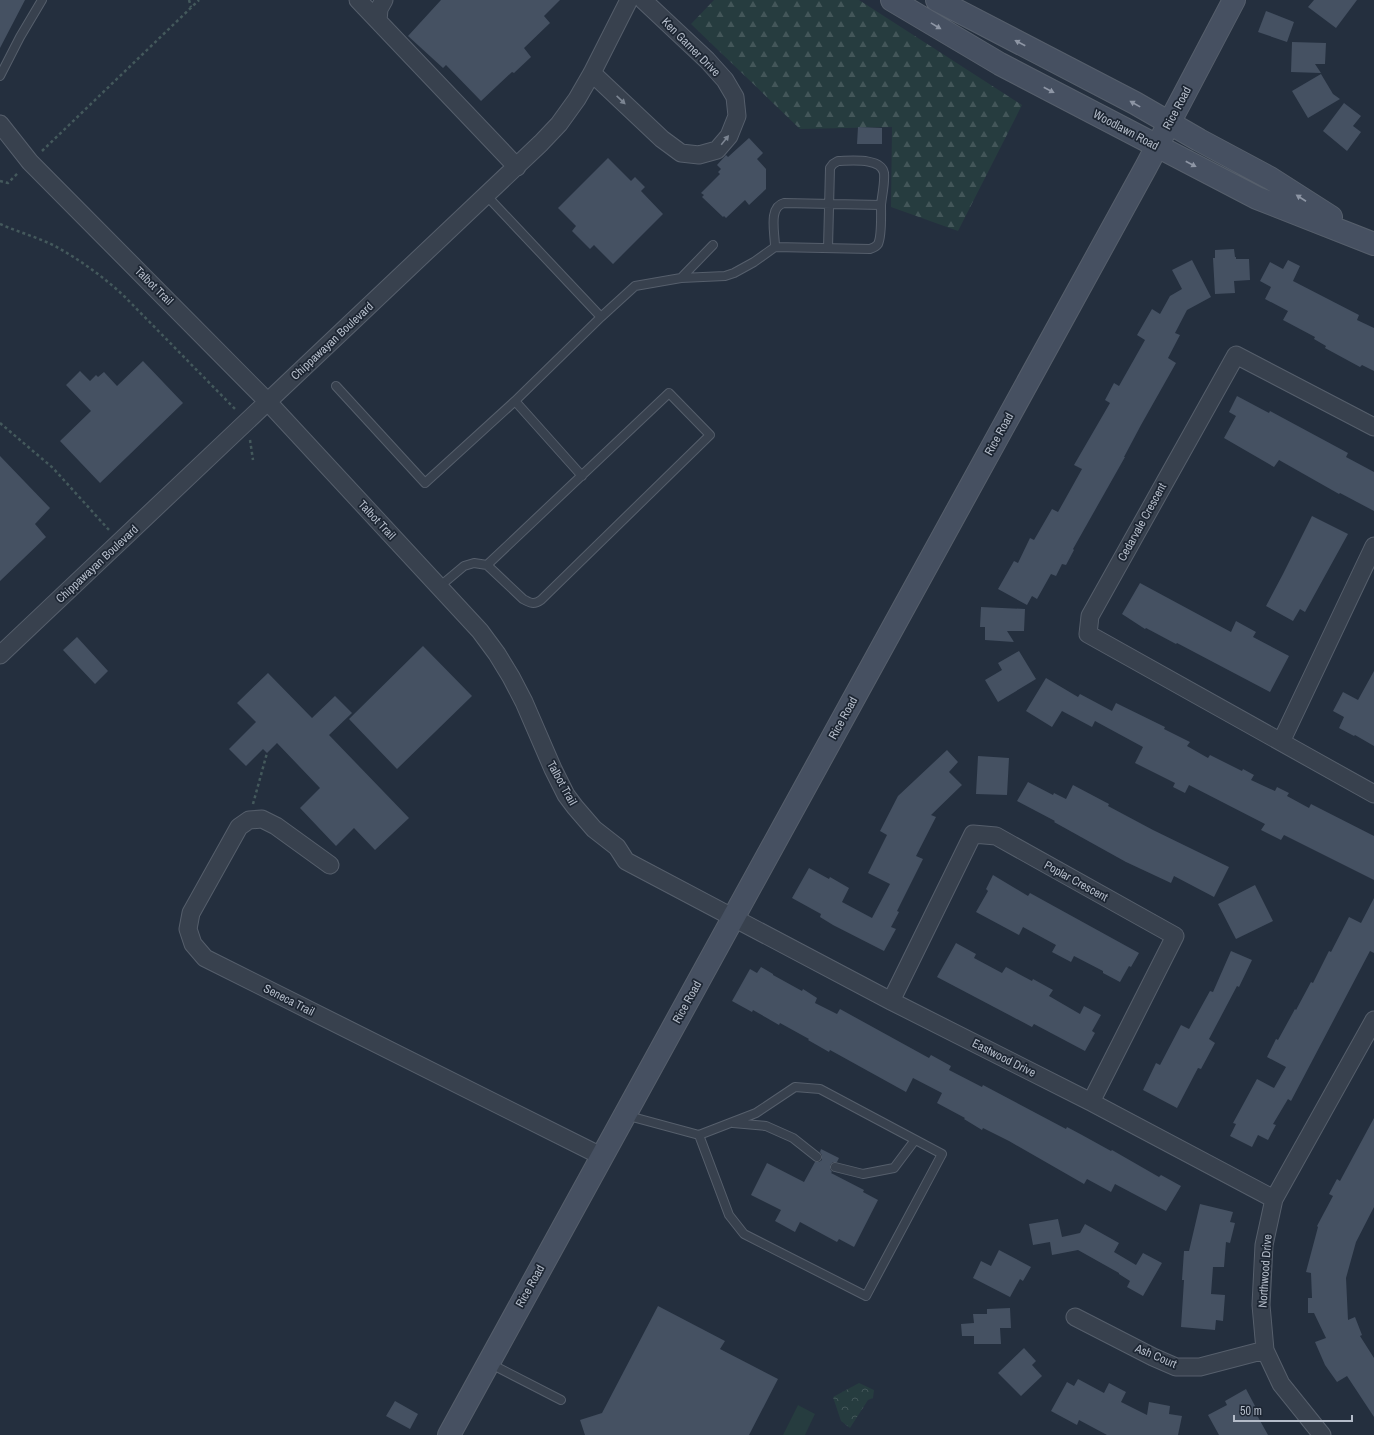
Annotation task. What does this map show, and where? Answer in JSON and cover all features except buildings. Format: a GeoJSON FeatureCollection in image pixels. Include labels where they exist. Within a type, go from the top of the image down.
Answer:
{"type":"FeatureCollection","features":[{"type":"Feature","properties":{"kind":"street"},"geometry":{"type":"LineString","coordinates":[[358,0],[516,167]]}},
{"type":"Feature","properties":{"kind":"street"},"geometry":{"type":"LineString","coordinates":[[378,21],[379,10],[384,0]]}},
{"type":"Feature","properties":{"kind":"street","name":"Chippawayan Boulevard"},"geometry":{"type":"LineString","coordinates":[[0,655],[516,167],[559,124],[577,100],[629,0]]}},
{"type":"Feature","properties":{"kind":"street","name":"Ken Garner Drive"},"geometry":{"type":"LineString","coordinates":[[592,73],[662,140],[682,153],[699,155],[717,150],[729,136],[737,116],[735,97],[725,80],[707,60],[643,0]]}},
{"type":"Feature","properties":{"kind":"street","name":"Woodlawn Road"},"geometry":{"type":"LineString","coordinates":[[892,0],[1000,64],[1257,198],[1372,243]]}},
{"type":"Feature","properties":{"kind":"street","name":"Woodlawn Road"},"geometry":{"type":"LineString","coordinates":[[937,0],[1135,103],[1270,178],[1372,243]]}},
{"type":"Feature","properties":{"kind":"street","name":"Rice Road"},"geometry":{"type":"LineString","coordinates":[[449,1435],[1157,146],[1234,0]]}},
{"type":"Feature","properties":{"kind":"street","name":"Talbot Trail"},"geometry":{"type":"LineString","coordinates":[[0,124],[30,162],[268,402],[480,631],[497,654],[524,702],[566,795],[584,818],[617,847],[626,861],[733,917]]}},
{"type":"Feature","properties":{"kind":"street","name":"Cedarvale Crescent"},"geometry":{"type":"LineString","coordinates":[[1374,427],[1236,355],[1090,616],[1088,634],[1374,794]]}},
{"type":"Feature","properties":{"kind":"street"},"geometry":{"type":"LineString","coordinates":[[1281,742],[1374,546]]}},
{"type":"Feature","properties":{"kind":"street"},"geometry":{"type":"LineString","coordinates":[[249,820],[262,819],[276,826],[330,865]]}},
{"type":"Feature","properties":{"kind":"street","name":"Seneca Trail"},"geometry":{"type":"LineString","coordinates":[[249,820],[239,827],[233,836],[191,913],[188,929],[193,944],[205,958],[601,1156]]}},
{"type":"Feature","properties":{"kind":"street","name":"Poplar Crescent"},"geometry":{"type":"LineString","coordinates":[[891,1001],[973,834],[996,836],[1175,936],[1091,1102]]}},
{"type":"Feature","properties":{"kind":"street","name":"Eastwood Drive"},"geometry":{"type":"LineString","coordinates":[[733,917],[891,1001],[1091,1102],[1274,1199]]}},
{"type":"Feature","properties":{"kind":"street","name":"Northwood Drive"},"geometry":{"type":"LineString","coordinates":[[1322,1435],[1281,1384],[1265,1350],[1261,1297],[1264,1245],[1274,1199],[1372,1028]]}},
{"type":"Feature","properties":{"kind":"street","name":"Ash Court"},"geometry":{"type":"LineString","coordinates":[[1076,1318],[1176,1367],[1200,1368],[1265,1350]]}},
{"type":"Feature","properties":{"kind":"lane"},"geometry":{"type":"LineString","coordinates":[[0,76],[20,37],[42,0]]}},
{"type":"Feature","properties":{"kind":"lane"},"geometry":{"type":"LineString","coordinates":[[336,386],[425,483],[515,401],[635,286],[681,278],[725,276],[734,273],[754,262],[775,247],[870,249],[874,247],[878,243],[880,237],[884,173],[876,164],[870,162],[838,161],[830,168],[828,248]]}},
{"type":"Feature","properties":{"kind":"lane"},"geometry":{"type":"LineString","coordinates":[[486,195],[601,317]]}},
{"type":"Feature","properties":{"kind":"lane"},"geometry":{"type":"LineString","coordinates":[[775,247],[774,215],[775,208],[779,204],[881,205]]}},
{"type":"Feature","properties":{"kind":"lane"},"geometry":{"type":"LineString","coordinates":[[681,278],[713,245]]}},
{"type":"Feature","properties":{"kind":"lane"},"geometry":{"type":"LineString","coordinates":[[439,587],[464,566],[474,563],[487,565],[522,599],[536,604],[710,435],[669,393],[487,565]]}},
{"type":"Feature","properties":{"kind":"lane"},"geometry":{"type":"LineString","coordinates":[[515,401],[582,476]]}},
{"type":"Feature","properties":{"kind":"lane"},"geometry":{"type":"LineString","coordinates":[[624,1115],[699,1136],[756,1113],[795,1087],[820,1089],[942,1154],[866,1296],[744,1234],[729,1215],[699,1136]]}},
{"type":"Feature","properties":{"kind":"lane"},"geometry":{"type":"LineString","coordinates":[[731,1122],[766,1126],[793,1138],[817,1157]]}},
{"type":"Feature","properties":{"kind":"lane"},"geometry":{"type":"LineString","coordinates":[[835,1167],[863,1174],[894,1168],[915,1140]]}},
{"type":"Feature","properties":{"kind":"lane"},"geometry":{"type":"LineString","coordinates":[[488,1362],[560,1400]]}},
{"type":"Feature","properties":{"kind":"path"},"geometry":{"type":"LineString","coordinates":[[189,0],[191,7]]}},
{"type":"Feature","properties":{"kind":"path"},"geometry":{"type":"LineString","coordinates":[[0,181],[8,183],[199,0]]}},
{"type":"Feature","properties":{"kind":"path"},"geometry":{"type":"LineString","coordinates":[[0,224],[54,246],[73,257],[109,282],[247,422],[253,460]]}},
{"type":"Feature","properties":{"kind":"path"},"geometry":{"type":"LineString","coordinates":[[0,422],[53,468],[109,530],[115,525]]}},
{"type":"Feature","properties":{"kind":"path"},"geometry":{"type":"LineString","coordinates":[[249,820],[267,753]]}},
{"type":"Feature","properties":{"kind":"green space"},"geometry":{"type":"Polygon","coordinates":[[[714,0],[859,0],[1022,105],[958,231],[891,207],[892,127],[800,129],[691,24],[714,0]]]}},
{"type":"Feature","properties":{"kind":"green space"},"geometry":{"type":"Polygon","coordinates":[[[859,1383],[874,1390],[873,1398],[868,1400],[850,1428],[841,1421],[833,1397],[859,1383]]]}},
{"type":"Feature","properties":{"kind":"green space"},"geometry":{"type":"Polygon","coordinates":[[[798,1405],[815,1414],[805,1435],[783,1435],[798,1405]]]}}]}
